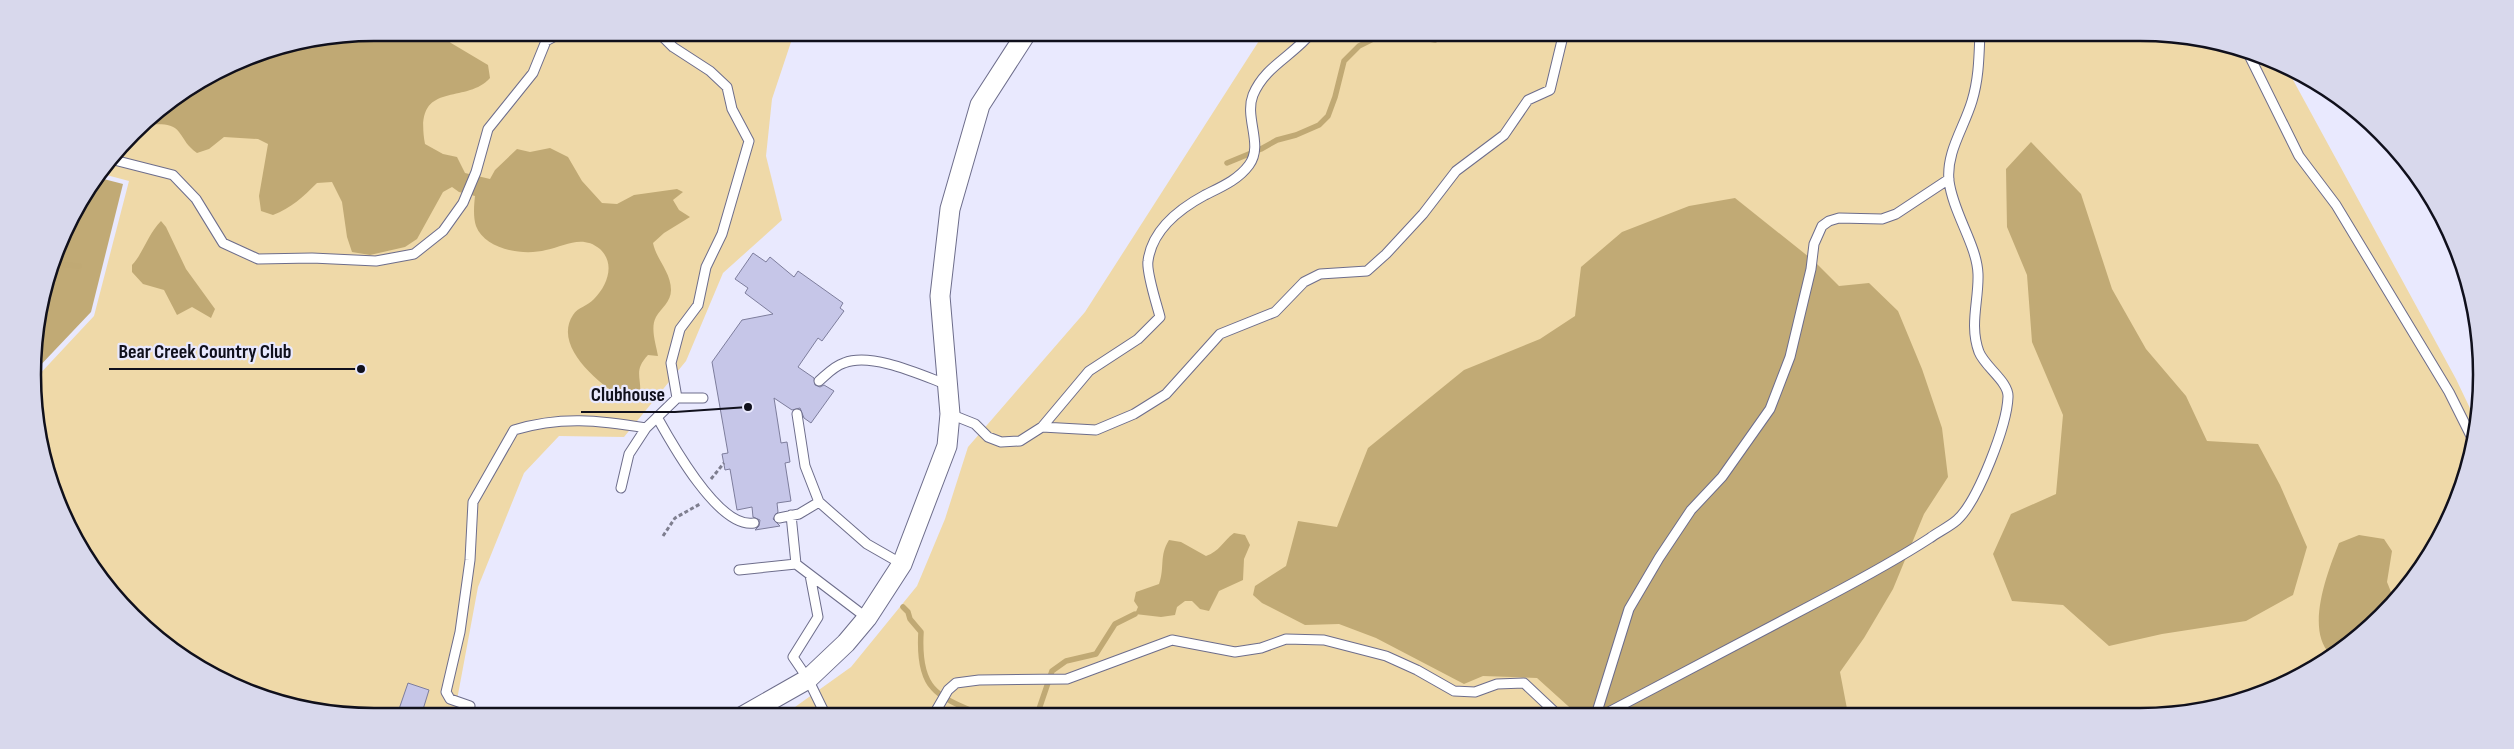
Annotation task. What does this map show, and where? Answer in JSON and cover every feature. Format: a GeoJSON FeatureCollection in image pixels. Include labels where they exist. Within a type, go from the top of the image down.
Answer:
{"type":"FeatureCollection","features":[{"type":"Feature","properties":{"kind":"street"},"geometry":{"type":"LineString","coordinates":[[757,708],[808,679],[846,643],[867,618],[902,564],[947,446],[950,414],[940,296],[950,209],[980,104],[1021,41]]}},
{"type":"Feature","properties":{"kind":"lane"},"geometry":{"type":"LineString","coordinates":[[119,161],[173,175],[196,199],[223,242],[258,259],[312,258],[376,261],[414,254],[443,231],[463,203],[476,172],[488,129],[533,73],[546,41]]}},
{"type":"Feature","properties":{"kind":"lane"},"geometry":{"type":"LineString","coordinates":[[667,41],[710,71],[727,87],[732,109],[749,141],[722,234],[706,267],[698,305],[680,329],[671,363],[677,398]]}},
{"type":"Feature","properties":{"kind":"lane"},"geometry":{"type":"LineString","coordinates":[[950,414],[975,424],[988,437],[1001,442],[1020,441],[1042,427],[1089,371],[1138,338],[1160,317],[1148,262],[1158,233],[1176,214],[1193,201],[1232,182],[1249,166],[1254,154],[1255,144],[1250,121],[1252,96],[1270,68],[1305,41]]}},
{"type":"Feature","properties":{"kind":"lane"},"geometry":{"type":"LineString","coordinates":[[1042,427],[1096,430],[1134,414],[1166,394],[1220,334],[1275,312],[1304,282],[1320,274],[1367,271],[1423,214],[1456,171],[1504,135],[1528,100],[1550,90],[1562,41]]}},
{"type":"Feature","properties":{"kind":"lane"},"geometry":{"type":"LineString","coordinates":[[1614,708],[1897,559],[1957,519],[1969,503],[1987,467],[2004,422],[2008,396],[2007,388],[1985,365],[1978,350],[1974,326],[1978,275],[1977,262],[1956,212],[1949,179],[1949,168],[1957,135],[1971,103],[1980,68],[1980,41]]}},
{"type":"Feature","properties":{"kind":"lane"},"geometry":{"type":"LineString","coordinates":[[2251,61],[2300,156],[2336,205],[2449,392],[2468,430]]}},
{"type":"Feature","properties":{"kind":"lane"},"geometry":{"type":"LineString","coordinates":[[1598,708],[1629,609],[1659,558],[1691,510],[1722,477],[1770,409],[1790,357],[1811,269],[1814,244],[1822,226],[1829,220],[1839,218],[1882,219],[1896,214],[1949,179]]}},
{"type":"Feature","properties":{"kind":"lane"},"geometry":{"type":"LineString","coordinates":[[819,382],[843,363],[860,360],[912,371],[948,385]]}},
{"type":"Feature","properties":{"kind":"lane"},"geometry":{"type":"LineString","coordinates":[[621,488],[629,454],[646,428],[677,398],[703,398]]}},
{"type":"Feature","properties":{"kind":"lane"},"geometry":{"type":"LineString","coordinates":[[797,414],[805,466],[819,502],[867,544],[902,564]]}},
{"type":"Feature","properties":{"kind":"lane"},"geometry":{"type":"LineString","coordinates":[[657,417],[674,448],[706,493],[730,517],[748,524],[754,523]]}},
{"type":"Feature","properties":{"kind":"lane"},"geometry":{"type":"LineString","coordinates":[[470,706],[450,699],[446,692],[460,632],[470,560],[473,502],[514,430],[541,422],[603,420],[646,428]]}},
{"type":"Feature","properties":{"kind":"lane"},"geometry":{"type":"LineString","coordinates":[[779,518],[799,514],[819,502]]}},
{"type":"Feature","properties":{"kind":"lane"},"geometry":{"type":"LineString","coordinates":[[792,515],[796,564]]}},
{"type":"Feature","properties":{"kind":"lane"},"geometry":{"type":"LineString","coordinates":[[739,570],[796,564],[867,618]]}},
{"type":"Feature","properties":{"kind":"lane"},"geometry":{"type":"LineString","coordinates":[[810,574],[818,617],[793,657],[808,679],[822,708]]}},
{"type":"Feature","properties":{"kind":"lane"},"geometry":{"type":"LineString","coordinates":[[937,708],[948,690],[956,683],[979,680],[1067,679],[1112,664],[1145,649],[1172,640],[1235,652],[1260,648],[1286,639],[1324,640],[1386,656],[1417,670],[1454,691],[1475,692],[1496,684],[1524,683],[1551,708]]}},
{"type":"Feature","properties":{"kind":"path"},"geometry":{"type":"LineString","coordinates":[[719,467],[724,463]]}},
{"type":"Feature","properties":{"kind":"path"},"geometry":{"type":"LineString","coordinates":[[663,536],[675,518],[703,502],[706,493]]}},
{"type":"Feature","properties":{"kind":"shaded area"},"geometry":{"type":"Polygon","coordinates":[[[374,41],[791,41],[772,99],[766,156],[782,220],[723,273],[686,361],[624,437],[559,436],[524,473],[478,587],[455,708],[374,708],[331,705],[288,696],[247,682],[208,663],[172,639],[139,610],[97,560],[76,522],[59,482],[44,418],[41,373],[94,316],[129,181],[108,175],[139,139],[189,97],[247,67],[267,59],[309,48],[331,44],[374,41]]]}},
{"type":"Feature","properties":{"kind":"shaded area"},"geometry":{"type":"Polygon","coordinates":[[[374,41],[449,41],[488,65],[490,78],[480,86],[468,91],[434,101],[427,110],[423,123],[425,144],[443,154],[457,157],[465,173],[490,179],[495,170],[517,149],[530,152],[550,148],[568,157],[582,181],[602,203],[617,204],[634,195],[677,189],[683,192],[673,200],[679,210],[690,217],[664,233],[653,243],[669,277],[671,294],[654,321],[654,336],[658,356],[648,355],[639,370],[640,396],[625,400],[604,385],[582,364],[569,340],[568,327],[573,315],[599,294],[608,275],[608,261],[605,255],[593,245],[587,242],[573,242],[537,252],[517,251],[496,246],[481,234],[476,226],[474,215],[475,196],[459,192],[452,187],[443,192],[417,239],[405,247],[370,255],[352,252],[347,237],[342,202],[332,182],[317,183],[297,202],[273,215],[261,211],[259,196],[268,144],[258,139],[224,137],[209,149],[197,153],[188,145],[176,129],[162,124],[155,124],[189,97],[227,76],[267,59],[331,44],[374,41]]]}},
{"type":"Feature","properties":{"kind":"shaded area"},"geometry":{"type":"Polygon","coordinates":[[[1259,41],[2161,42],[2183,44],[2226,53],[2247,59],[2292,79],[2456,379],[2471,410],[2466,440],[2455,482],[2438,522],[2417,560],[2375,610],[2325,652],[2287,673],[2247,690],[2183,705],[2140,708],[794,708],[851,667],[917,586],[945,519],[968,447],[1085,312],[1259,41]]]}},
{"type":"Feature","properties":{"kind":"shaded area"},"geometry":{"type":"Polygon","coordinates":[[[2031,142],[2081,194],[2112,289],[2146,349],[2186,396],[2207,441],[2258,444],[2280,485],[2307,547],[2293,595],[2246,621],[2162,634],[2109,646],[2063,605],[2012,601],[1993,554],[2011,514],[2056,494],[2063,415],[2032,342],[2027,275],[2007,227],[2006,169],[2031,142]]]}},
{"type":"Feature","properties":{"kind":"shaded area"},"geometry":{"type":"Polygon","coordinates":[[[104,179],[123,184],[91,312],[41,364],[44,331],[59,267],[76,227],[104,179]]]}},
{"type":"Feature","properties":{"kind":"shaded area"},"geometry":{"type":"Polygon","coordinates":[[[1735,198],[1814,261],[1839,286],[1869,283],[1898,311],[1922,369],[1942,428],[1948,477],[1924,514],[1893,589],[1864,638],[1840,672],[1847,708],[1570,708],[1537,678],[1483,676],[1464,684],[1376,638],[1339,624],[1305,625],[1262,603],[1253,595],[1255,586],[1286,566],[1298,521],[1337,527],[1368,448],[1464,370],[1540,339],[1575,316],[1581,267],[1622,232],[1689,206],[1735,198]]]}},
{"type":"Feature","properties":{"kind":"shaded area"},"geometry":{"type":"Polygon","coordinates":[[[161,221],[166,227],[186,269],[215,309],[211,318],[192,307],[177,315],[164,290],[143,284],[132,272],[132,265],[161,221]]]}},
{"type":"Feature","properties":{"kind":"shaded area"},"geometry":{"type":"Polygon","coordinates":[[[1234,533],[1245,535],[1250,545],[1244,559],[1243,580],[1219,591],[1209,611],[1200,609],[1192,601],[1185,601],[1177,607],[1175,615],[1161,617],[1135,614],[1138,607],[1134,601],[1136,592],[1159,584],[1164,551],[1169,540],[1181,542],[1206,556],[1218,549],[1234,533]]]}},
{"type":"Feature","properties":{"kind":"shaded area"},"geometry":{"type":"Polygon","coordinates":[[[2359,535],[2384,539],[2392,551],[2387,582],[2391,593],[2359,625],[2328,650],[2319,630],[2319,615],[2329,569],[2339,543],[2359,535]]]}},
{"type":"Feature","properties":{"kind":"building"},"geometry":{"type":"Polygon","coordinates":[[[753,253],[766,262],[770,257],[794,277],[798,271],[843,303],[840,308],[844,311],[822,341],[818,338],[798,367],[814,378],[815,385],[820,387],[824,385],[834,391],[811,423],[804,418],[800,408],[792,410],[774,398],[781,443],[787,442],[790,462],[785,463],[791,501],[777,503],[778,512],[773,519],[780,526],[755,530],[759,526],[760,520],[753,517],[752,507],[737,510],[730,469],[725,470],[722,454],[728,453],[712,362],[742,320],[773,314],[745,293],[748,288],[735,279],[753,253]]]}},
{"type":"Feature","properties":{"kind":"building"},"geometry":{"type":"Polygon","coordinates":[[[408,683],[429,690],[423,708],[399,708],[408,683]]]}},
{"type":"Feature","properties":{"kind":"waterway"},"geometry":{"type":"LineString","coordinates":[[1227,163],[1277,140],[1296,135],[1319,125],[1328,116],[1344,61],[1359,46],[1369,41]]}},
{"type":"Feature","properties":{"kind":"waterway"},"geometry":{"type":"LineString","coordinates":[[60,264],[79,266]]}},
{"type":"Feature","properties":{"kind":"waterway"},"geometry":{"type":"LineString","coordinates":[[903,607],[921,632],[923,669],[929,682],[938,693],[966,708]]}},
{"type":"Feature","properties":{"kind":"waterway"},"geometry":{"type":"LineString","coordinates":[[1039,708],[1052,671],[1066,661],[1096,654],[1115,624],[1135,614]]}},
{"type":"Feature","properties":{"kind":"place","name":"Bear Creek Country Club"},"geometry":{"type":"Point","coordinates":[361,369]}},
{"type":"Feature","properties":{"kind":"place","name":"Clubhouse"},"geometry":{"type":"Point","coordinates":[748,407]}}]}
